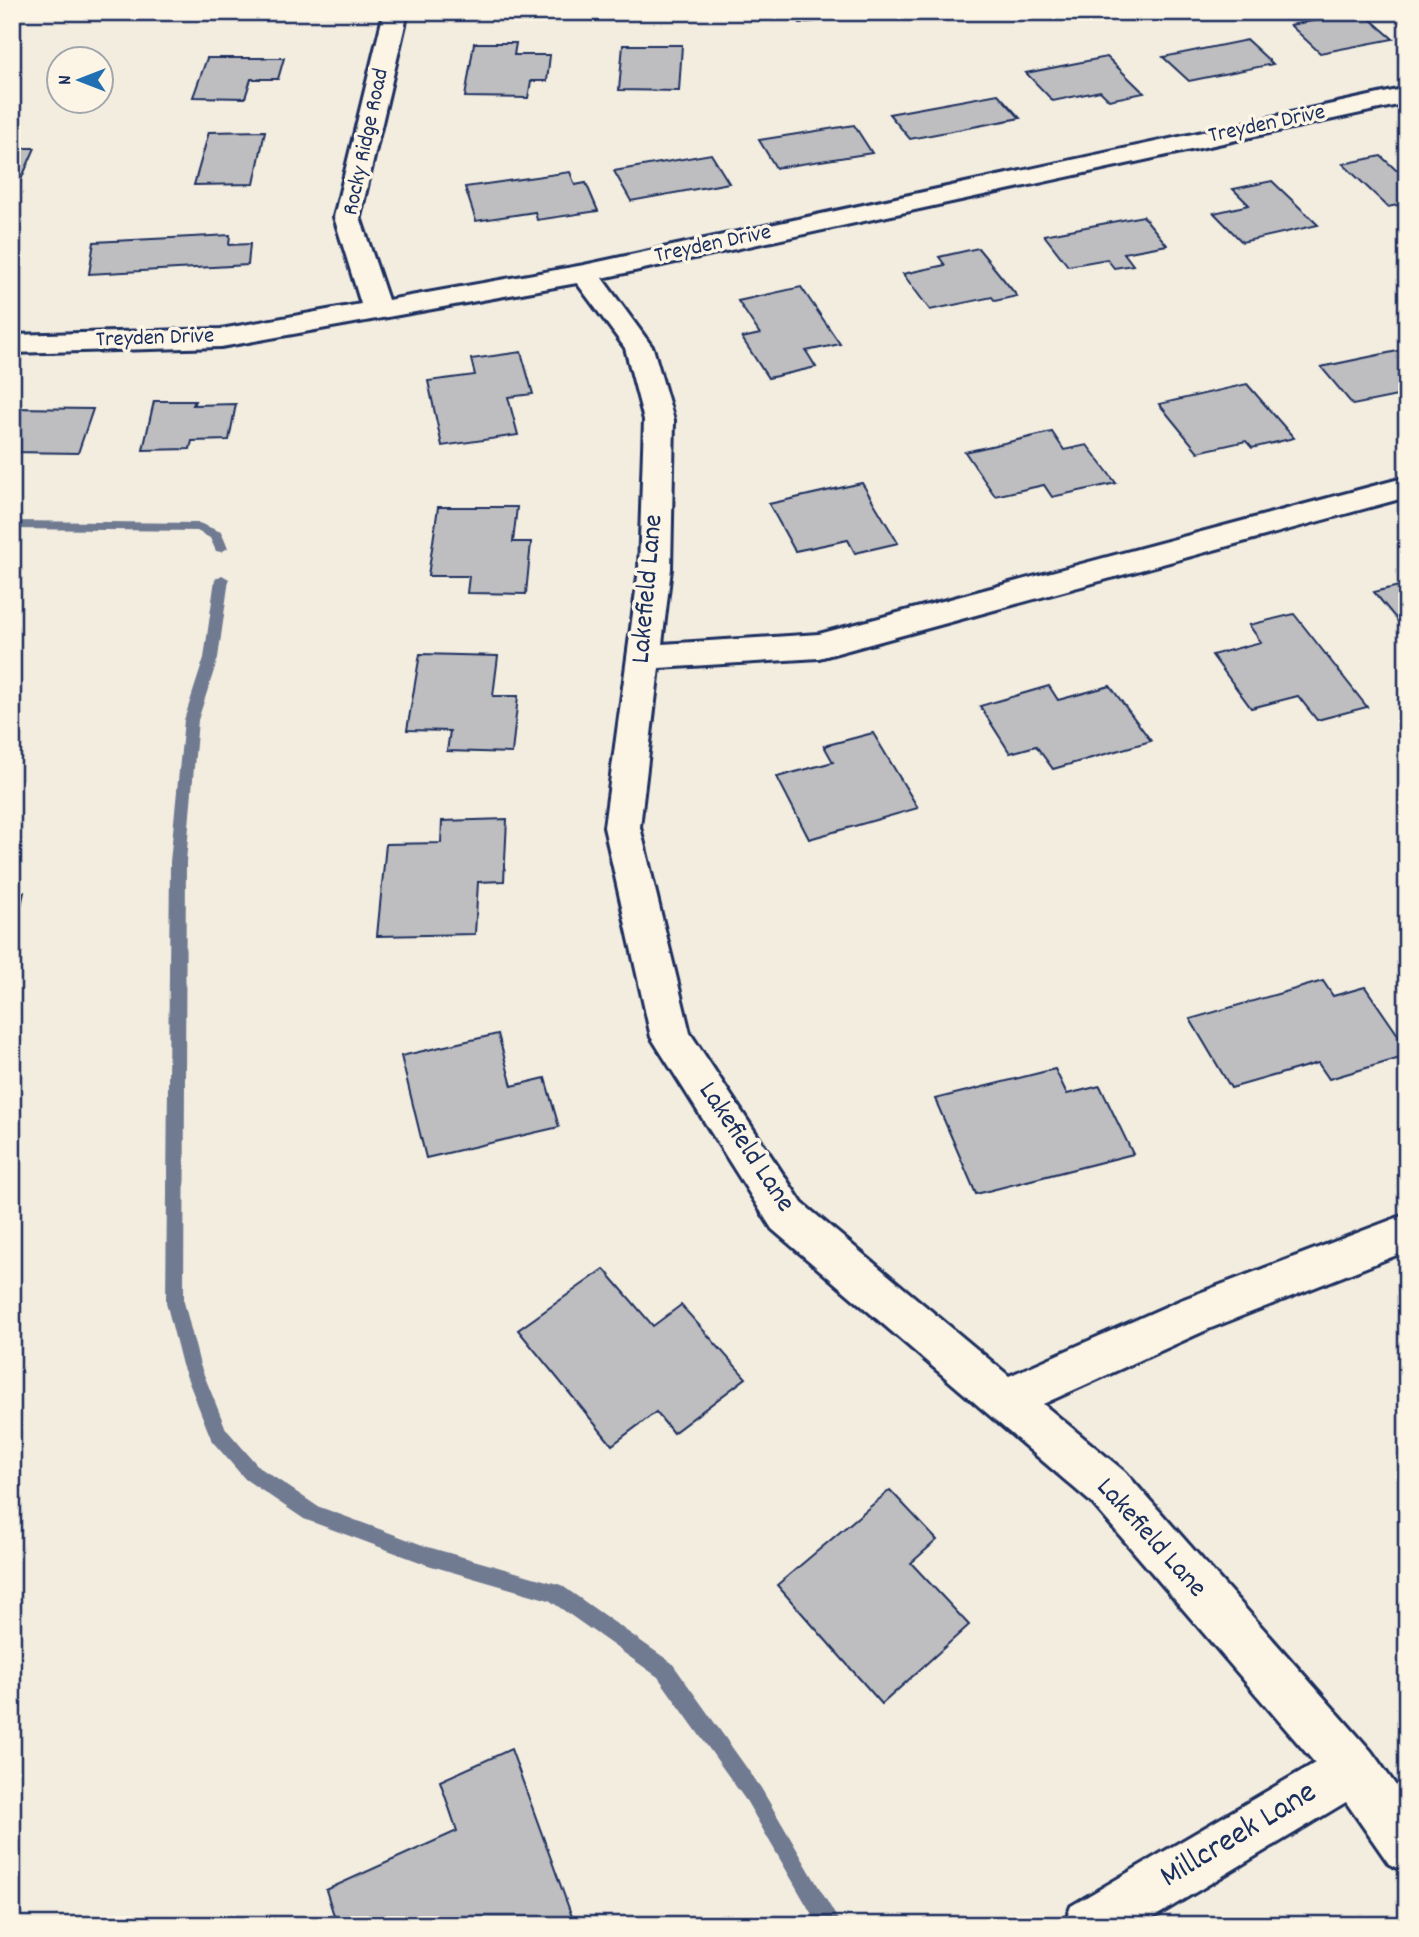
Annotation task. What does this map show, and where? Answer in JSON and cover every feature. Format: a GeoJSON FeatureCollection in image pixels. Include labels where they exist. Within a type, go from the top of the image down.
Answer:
{"type":"FeatureCollection","features":[{"type":"Feature","properties":{"kind":"street","name":"Rocky Ridge Road"},"geometry":{"type":"LineString","coordinates":[[377,310],[347,217],[396,12]]}},
{"type":"Feature","properties":{"kind":"street","name":"Treyden Drive"},"geometry":{"type":"LineString","coordinates":[[12,344],[221,338],[584,274],[1407,94]]}},
{"type":"Feature","properties":{"kind":"street","name":"Lakefield Lane"},"geometry":{"type":"LineString","coordinates":[[584,274],[639,348],[659,420],[655,569],[622,827],[671,1037],[787,1216],[1109,1488],[1353,1769],[1407,1846]]}},
{"type":"Feature","properties":{"kind":"street"},"geometry":{"type":"LineString","coordinates":[[644,657],[819,646],[1407,487]]}},
{"type":"Feature","properties":{"kind":"street"},"geometry":{"type":"LineString","coordinates":[[1003,1400],[1196,1314],[1407,1232]]}},
{"type":"Feature","properties":{"kind":"street","name":"Millcreek Lane"},"geometry":{"type":"LineString","coordinates":[[1090,1925],[1353,1769]]}},
{"type":"Feature","properties":{"kind":"building"},"geometry":{"type":"Polygon","coordinates":[[[794,12],[886,12],[886,13],[800,23],[794,12]]]}},
{"type":"Feature","properties":{"kind":"building"},"geometry":{"type":"Polygon","coordinates":[[[1362,12],[1393,39],[1320,53],[1290,25],[1362,12]]]}},
{"type":"Feature","properties":{"kind":"building"},"geometry":{"type":"Polygon","coordinates":[[[1247,40],[1273,64],[1189,81],[1163,57],[1247,40]]]}},
{"type":"Feature","properties":{"kind":"building"},"geometry":{"type":"Polygon","coordinates":[[[474,43],[516,43],[514,55],[550,55],[547,81],[531,81],[528,98],[465,97],[474,43]]]}},
{"type":"Feature","properties":{"kind":"building"},"geometry":{"type":"Polygon","coordinates":[[[623,45],[682,45],[679,91],[619,90],[623,45]]]}},
{"type":"Feature","properties":{"kind":"building"},"geometry":{"type":"Polygon","coordinates":[[[1107,57],[1144,93],[1109,100],[1100,91],[1053,101],[1026,73],[1107,57]]]}},
{"type":"Feature","properties":{"kind":"building"},"geometry":{"type":"Polygon","coordinates":[[[207,58],[284,58],[278,79],[251,79],[245,98],[193,97],[207,58]]]}},
{"type":"Feature","properties":{"kind":"building"},"geometry":{"type":"Polygon","coordinates":[[[998,94],[1020,118],[910,139],[889,114],[998,94]]]}},
{"type":"Feature","properties":{"kind":"building"},"geometry":{"type":"Polygon","coordinates":[[[854,125],[872,153],[776,168],[759,140],[854,125]]]}},
{"type":"Feature","properties":{"kind":"building"},"geometry":{"type":"Polygon","coordinates":[[[265,131],[254,184],[194,185],[209,132],[265,131]]]}},
{"type":"Feature","properties":{"kind":"building"},"geometry":{"type":"Polygon","coordinates":[[[12,148],[35,148],[12,200],[12,148]]]}},
{"type":"Feature","properties":{"kind":"building"},"geometry":{"type":"Polygon","coordinates":[[[711,154],[729,183],[631,201],[614,171],[711,154]]]}},
{"type":"Feature","properties":{"kind":"building"},"geometry":{"type":"Polygon","coordinates":[[[1381,156],[1396,170],[1407,168],[1407,203],[1388,207],[1343,164],[1381,156]]]}},
{"type":"Feature","properties":{"kind":"building"},"geometry":{"type":"Polygon","coordinates":[[[570,172],[575,185],[586,183],[598,211],[537,220],[535,212],[476,221],[465,187],[570,172]]]}},
{"type":"Feature","properties":{"kind":"building"},"geometry":{"type":"Polygon","coordinates":[[[1272,181],[1318,225],[1242,242],[1214,213],[1249,205],[1233,189],[1272,181]]]}},
{"type":"Feature","properties":{"kind":"building"},"geometry":{"type":"Polygon","coordinates":[[[1143,216],[1167,245],[1124,253],[1133,265],[1114,268],[1107,259],[1068,266],[1044,235],[1143,216]]]}},
{"type":"Feature","properties":{"kind":"building"},"geometry":{"type":"Polygon","coordinates":[[[230,235],[229,245],[250,244],[248,265],[89,274],[94,242],[230,235]]]}},
{"type":"Feature","properties":{"kind":"building"},"geometry":{"type":"Polygon","coordinates":[[[978,248],[1017,296],[995,301],[992,297],[930,310],[903,274],[945,265],[939,257],[978,248]]]}},
{"type":"Feature","properties":{"kind":"building"},"geometry":{"type":"Polygon","coordinates":[[[801,287],[840,344],[806,351],[816,367],[768,378],[742,338],[760,334],[738,301],[801,287]]]}},
{"type":"Feature","properties":{"kind":"building"},"geometry":{"type":"Polygon","coordinates":[[[1407,349],[1407,394],[1353,405],[1321,367],[1407,349]]]}},
{"type":"Feature","properties":{"kind":"building"},"geometry":{"type":"Polygon","coordinates":[[[521,352],[533,394],[508,397],[518,435],[442,446],[428,381],[475,375],[471,359],[521,352]]]}},
{"type":"Feature","properties":{"kind":"building"},"geometry":{"type":"Polygon","coordinates":[[[1247,384],[1294,438],[1252,448],[1246,441],[1198,452],[1159,404],[1247,384]]]}},
{"type":"Feature","properties":{"kind":"building"},"geometry":{"type":"Polygon","coordinates":[[[154,401],[195,401],[193,405],[236,404],[229,440],[192,441],[190,449],[143,450],[154,401]]]}},
{"type":"Feature","properties":{"kind":"building"},"geometry":{"type":"Polygon","coordinates":[[[12,408],[93,409],[78,453],[12,452],[12,408]]]}},
{"type":"Feature","properties":{"kind":"building"},"geometry":{"type":"Polygon","coordinates":[[[1052,432],[1064,450],[1087,445],[1116,483],[1052,497],[1044,485],[995,496],[965,452],[1052,432]]]}},
{"type":"Feature","properties":{"kind":"building"},"geometry":{"type":"Polygon","coordinates":[[[862,483],[898,543],[855,553],[848,540],[795,551],[769,504],[862,483]]]}},
{"type":"Feature","properties":{"kind":"building"},"geometry":{"type":"Polygon","coordinates":[[[438,507],[517,507],[513,542],[531,542],[526,594],[467,593],[469,576],[428,576],[438,507]]]}},
{"type":"Feature","properties":{"kind":"building"},"geometry":{"type":"Polygon","coordinates":[[[1407,584],[1407,632],[1374,592],[1407,584]]]}},
{"type":"Feature","properties":{"kind":"building"},"geometry":{"type":"Polygon","coordinates":[[[1294,614],[1367,707],[1317,720],[1298,696],[1251,708],[1212,655],[1261,642],[1249,625],[1294,614]]]}},
{"type":"Feature","properties":{"kind":"building"},"geometry":{"type":"Polygon","coordinates":[[[420,654],[498,656],[493,696],[518,696],[512,753],[447,751],[450,731],[407,730],[420,654]]]}},
{"type":"Feature","properties":{"kind":"building"},"geometry":{"type":"Polygon","coordinates":[[[1049,686],[1058,700],[1110,686],[1151,741],[1053,769],[1036,746],[1010,753],[980,706],[1049,686]]]}},
{"type":"Feature","properties":{"kind":"building"},"geometry":{"type":"Polygon","coordinates":[[[873,733],[918,808],[809,839],[777,777],[833,762],[824,746],[873,733]]]}},
{"type":"Feature","properties":{"kind":"building"},"geometry":{"type":"Polygon","coordinates":[[[507,819],[504,881],[478,882],[475,934],[377,936],[386,844],[441,843],[442,821],[507,819]]]}},
{"type":"Feature","properties":{"kind":"building"},"geometry":{"type":"Polygon","coordinates":[[[24,892],[17,925],[12,925],[12,893],[24,892]]]}},
{"type":"Feature","properties":{"kind":"building"},"geometry":{"type":"Polygon","coordinates":[[[1323,981],[1333,996],[1365,987],[1407,1048],[1407,1056],[1329,1079],[1318,1063],[1231,1088],[1190,1019],[1323,981]]]}},
{"type":"Feature","properties":{"kind":"building"},"geometry":{"type":"Polygon","coordinates":[[[498,1034],[512,1086],[545,1078],[559,1127],[426,1158],[401,1056],[498,1034]]]}},
{"type":"Feature","properties":{"kind":"building"},"geometry":{"type":"Polygon","coordinates":[[[1055,1069],[1067,1094],[1100,1086],[1133,1154],[976,1194],[935,1099],[1055,1069]]]}},
{"type":"Feature","properties":{"kind":"building"},"geometry":{"type":"Polygon","coordinates":[[[604,1269],[653,1326],[681,1305],[746,1378],[673,1433],[656,1412],[612,1445],[518,1330],[604,1269]]]}},
{"type":"Feature","properties":{"kind":"building"},"geometry":{"type":"Polygon","coordinates":[[[890,1490],[937,1540],[911,1563],[969,1625],[882,1704],[777,1585],[890,1490]]]}},
{"type":"Feature","properties":{"kind":"building"},"geometry":{"type":"Polygon","coordinates":[[[511,1749],[575,1925],[337,1925],[326,1890],[457,1831],[440,1781],[511,1749]]]}},
{"type":"Feature","properties":{"kind":"waterway"},"geometry":{"type":"LineString","coordinates":[[12,525],[199,527],[216,535],[221,548]]}},
{"type":"Feature","properties":{"kind":"waterway"},"geometry":{"type":"LineString","coordinates":[[222,579],[211,658],[191,720],[178,862],[175,1302],[191,1365],[219,1435],[252,1473],[311,1513],[428,1556],[554,1592],[665,1670],[754,1795],[830,1925]]}}]}
